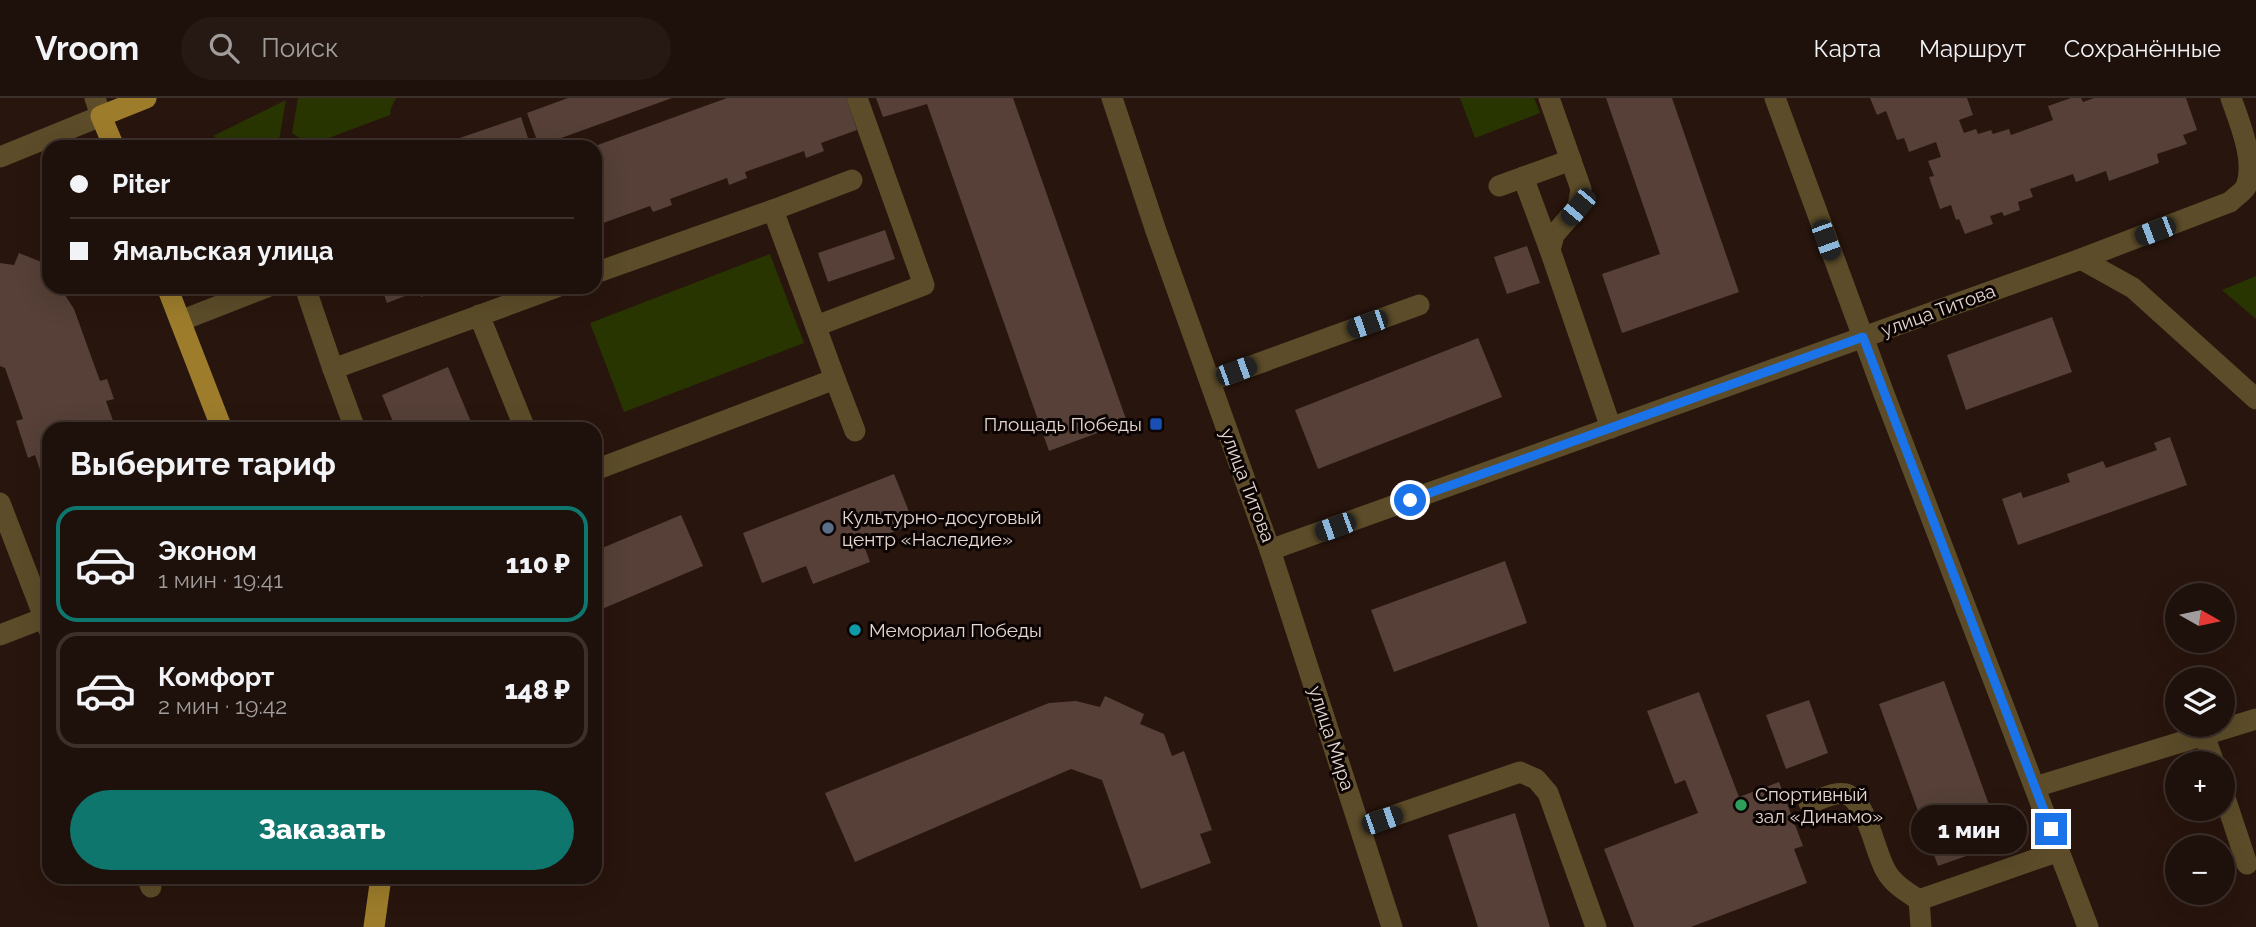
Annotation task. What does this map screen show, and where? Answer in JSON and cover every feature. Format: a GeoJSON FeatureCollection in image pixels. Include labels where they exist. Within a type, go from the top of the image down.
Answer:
{"type":"FeatureCollection","features":[{"type":"Feature","properties":{"kind":"main road"},"geometry":{"type":"LineString","coordinates":[[111,140],[98,107],[146,98]]}},
{"type":"Feature","properties":{"kind":"main road"},"geometry":{"type":"LineString","coordinates":[[170,294],[219,422]]}},
{"type":"Feature","properties":{"kind":"main road"},"geometry":{"type":"LineString","coordinates":[[374,927],[380,884]]}},
{"type":"Feature","properties":{"kind":"street"},"geometry":{"type":"LineString","coordinates":[[816,326],[924,285],[857,98]]}},
{"type":"Feature","properties":{"kind":"street","name":"улица Титова"},"geometry":{"type":"LineString","coordinates":[[1112,98],[1156,231],[1270,550],[2081,260],[2230,202],[2245,189],[2252,171],[2248,146],[2231,98]]}},
{"type":"Feature","properties":{"kind":"street"},"geometry":{"type":"LineString","coordinates":[[1549,98],[1581,188],[1578,207],[1554,235],[1550,250]]}},
{"type":"Feature","properties":{"kind":"street"},"geometry":{"type":"LineString","coordinates":[[1775,98],[2088,927]]}},
{"type":"Feature","properties":{"kind":"street"},"geometry":{"type":"LineString","coordinates":[[0,157],[98,107]]}},
{"type":"Feature","properties":{"kind":"street"},"geometry":{"type":"LineString","coordinates":[[1499,186],[1571,160]]}},
{"type":"Feature","properties":{"kind":"street"},"geometry":{"type":"LineString","coordinates":[[1523,177],[1611,428]]}},
{"type":"Feature","properties":{"kind":"street"},"geometry":{"type":"LineString","coordinates":[[602,270],[852,180]]}},
{"type":"Feature","properties":{"kind":"street"},"geometry":{"type":"LineString","coordinates":[[773,209],[855,431]]}},
{"type":"Feature","properties":{"kind":"street"},"geometry":{"type":"LineString","coordinates":[[2081,260],[2133,288],[2256,398]]}},
{"type":"Feature","properties":{"kind":"street"},"geometry":{"type":"LineString","coordinates":[[180,320],[249,294]]}},
{"type":"Feature","properties":{"kind":"street"},"geometry":{"type":"LineString","coordinates":[[307,294],[353,422]]}},
{"type":"Feature","properties":{"kind":"street"},"geometry":{"type":"LineString","coordinates":[[334,369],[538,294]]}},
{"type":"Feature","properties":{"kind":"street"},"geometry":{"type":"LineString","coordinates":[[1210,381],[1419,305]]}},
{"type":"Feature","properties":{"kind":"street"},"geometry":{"type":"LineString","coordinates":[[479,315],[522,422]]}},
{"type":"Feature","properties":{"kind":"street"},"geometry":{"type":"LineString","coordinates":[[602,467],[835,379]]}},
{"type":"Feature","properties":{"kind":"street"},"geometry":{"type":"LineString","coordinates":[[0,503],[42,611]]}},
{"type":"Feature","properties":{"kind":"street","name":"улица Мира"},"geometry":{"type":"LineString","coordinates":[[1270,550],[1392,927]]}},
{"type":"Feature","properties":{"kind":"street"},"geometry":{"type":"LineString","coordinates":[[0,635],[42,625]]}},
{"type":"Feature","properties":{"kind":"street"},"geometry":{"type":"LineString","coordinates":[[2235,725],[2256,719]]}},
{"type":"Feature","properties":{"kind":"street"},"geometry":{"type":"LineString","coordinates":[[2035,787],[2198,737]]}},
{"type":"Feature","properties":{"kind":"street"},"geometry":{"type":"LineString","coordinates":[[1361,827],[1520,772],[1528,775],[1536,779],[1548,793],[1596,927]]}},
{"type":"Feature","properties":{"kind":"street"},"geometry":{"type":"LineString","coordinates":[[1809,803],[1839,793],[1849,795],[1861,807],[1886,872],[1898,886],[1919,900]]}},
{"type":"Feature","properties":{"kind":"street"},"geometry":{"type":"LineString","coordinates":[[2233,821],[2247,864]]}},
{"type":"Feature","properties":{"kind":"street"},"geometry":{"type":"LineString","coordinates":[[1919,900],[2059,851]]}},
{"type":"Feature","properties":{"kind":"street"},"geometry":{"type":"LineString","coordinates":[[1919,900],[1921,927]]}},
{"type":"Feature","properties":{"kind":"green space"},"geometry":{"type":"Polygon","coordinates":[[[298,98],[396,98],[390,115],[323,140],[302,140],[292,133],[298,98]]]}},
{"type":"Feature","properties":{"kind":"green space"},"geometry":{"type":"Polygon","coordinates":[[[1460,98],[1534,98],[1540,113],[1475,138],[1460,98]]]}},
{"type":"Feature","properties":{"kind":"green space"},"geometry":{"type":"Polygon","coordinates":[[[286,100],[279,140],[221,140],[213,136],[286,100]]]}},
{"type":"Feature","properties":{"kind":"green space"},"geometry":{"type":"Polygon","coordinates":[[[770,254],[804,343],[624,412],[590,323],[770,254]]]}},
{"type":"Feature","properties":{"kind":"green space"},"geometry":{"type":"Polygon","coordinates":[[[2256,276],[2256,319],[2222,290],[2256,276]]]}},
{"type":"Feature","properties":{"kind":"building"},"geometry":{"type":"Polygon","coordinates":[[[568,98],[672,98],[556,140],[537,140],[527,113],[568,98]]]}},
{"type":"Feature","properties":{"kind":"building"},"geometry":{"type":"Polygon","coordinates":[[[727,98],[846,98],[857,130],[821,143],[824,151],[806,158],[804,151],[745,172],[747,178],[729,185],[727,178],[670,199],[672,205],[653,212],[650,206],[602,223],[602,143],[727,98]]]}},
{"type":"Feature","properties":{"kind":"building"},"geometry":{"type":"Polygon","coordinates":[[[876,98],[1013,98],[1127,422],[1049,451],[927,104],[883,117],[876,98]]]}},
{"type":"Feature","properties":{"kind":"building"},"geometry":{"type":"Polygon","coordinates":[[[1606,98],[1672,98],[1739,292],[1622,333],[1602,274],[1660,254],[1606,98]]]}},
{"type":"Feature","properties":{"kind":"building"},"geometry":{"type":"Polygon","coordinates":[[[1870,98],[1967,98],[1973,115],[1959,120],[1964,133],[1976,129],[1978,134],[1991,130],[1993,134],[2009,129],[2011,135],[2053,120],[2048,106],[2071,98],[2081,98],[2083,102],[2094,98],[2186,98],[2197,130],[2183,135],[2187,144],[2157,154],[2159,163],[2109,181],[2106,171],[2076,182],[2073,174],[2030,189],[2033,197],[2018,202],[2020,210],[2004,216],[2002,212],[1990,216],[1993,224],[1965,234],[1951,205],[1940,209],[1929,177],[1934,176],[1928,161],[1941,157],[1936,142],[1909,152],[1904,138],[1897,140],[1886,111],[1877,115],[1870,98]]]}},
{"type":"Feature","properties":{"kind":"building"},"geometry":{"type":"Polygon","coordinates":[[[521,117],[529,140],[454,140],[521,117]]]}},
{"type":"Feature","properties":{"kind":"building"},"geometry":{"type":"Polygon","coordinates":[[[885,230],[895,259],[828,282],[818,253],[885,230]]]}},
{"type":"Feature","properties":{"kind":"building"},"geometry":{"type":"Polygon","coordinates":[[[1527,246],[1540,283],[1507,294],[1494,257],[1527,246]]]}},
{"type":"Feature","properties":{"kind":"building"},"geometry":{"type":"Polygon","coordinates":[[[19,253],[42,262],[42,294],[64,294],[74,309],[100,381],[107,379],[114,399],[106,401],[114,422],[42,422],[42,476],[35,455],[28,458],[16,421],[23,419],[5,368],[0,366],[0,263],[14,265],[19,253]]]}},
{"type":"Feature","properties":{"kind":"building"},"geometry":{"type":"Polygon","coordinates":[[[384,294],[410,294],[387,303],[384,294]]]}},
{"type":"Feature","properties":{"kind":"building"},"geometry":{"type":"Polygon","coordinates":[[[2052,317],[2072,372],[1966,410],[1947,355],[2052,317]]]}},
{"type":"Feature","properties":{"kind":"building"},"geometry":{"type":"Polygon","coordinates":[[[1478,338],[1502,397],[1318,469],[1295,410],[1478,338]]]}},
{"type":"Feature","properties":{"kind":"building"},"geometry":{"type":"Polygon","coordinates":[[[448,367],[471,422],[393,422],[382,395],[448,367]]]}},
{"type":"Feature","properties":{"kind":"building"},"geometry":{"type":"Polygon","coordinates":[[[2170,437],[2187,485],[2018,545],[2002,499],[2021,492],[2023,498],[2070,482],[2067,474],[2103,461],[2106,468],[2157,450],[2154,443],[2170,437]]]}},
{"type":"Feature","properties":{"kind":"building","name":"Культурно-досуговый центр «Наследие»"},"geometry":{"type":"Polygon","coordinates":[[[894,474],[914,524],[863,543],[870,562],[813,584],[806,566],[762,583],[743,533],[894,474]]]}},
{"type":"Feature","properties":{"kind":"building"},"geometry":{"type":"Polygon","coordinates":[[[681,515],[703,566],[602,609],[602,548],[681,515]]]}},
{"type":"Feature","properties":{"kind":"building"},"geometry":{"type":"Polygon","coordinates":[[[1505,561],[1527,623],[1394,672],[1371,610],[1505,561]]]}},
{"type":"Feature","properties":{"kind":"building"},"geometry":{"type":"Polygon","coordinates":[[[1944,681],[2003,843],[1938,866],[1879,704],[1944,681]]]}},
{"type":"Feature","properties":{"kind":"building","name":"Спортивный зал «Динамо»"},"geometry":{"type":"Polygon","coordinates":[[[1699,692],[1739,797],[1779,782],[1803,846],[1794,849],[1807,883],[1691,927],[1634,927],[1604,849],[1698,813],[1685,780],[1675,784],[1647,711],[1699,692]]]}},
{"type":"Feature","properties":{"kind":"building"},"geometry":{"type":"Polygon","coordinates":[[[1105,696],[1144,714],[1140,724],[1164,734],[1172,756],[1184,751],[1212,830],[1200,834],[1211,863],[1141,889],[1102,780],[1071,769],[855,862],[825,793],[1049,703],[1076,701],[1100,707],[1105,696]]]}},
{"type":"Feature","properties":{"kind":"building"},"geometry":{"type":"Polygon","coordinates":[[[1809,700],[1828,753],[1786,769],[1766,715],[1809,700]]]}},
{"type":"Feature","properties":{"kind":"building"},"geometry":{"type":"Polygon","coordinates":[[[1515,813],[1550,927],[1478,927],[1448,835],[1515,813]]]}},
{"type":"Feature","properties":{"kind":"place","name":"Площадь Победы"},"geometry":{"type":"Point","coordinates":[1156,424]}},
{"type":"Feature","properties":{"kind":"place","name":"Культурно-досуговый центр «Наследие»"},"geometry":{"type":"Point","coordinates":[828,528]}},
{"type":"Feature","properties":{"kind":"place","name":"Мемориал Победы"},"geometry":{"type":"Point","coordinates":[855,630]}},
{"type":"Feature","properties":{"kind":"place","name":"Спортивный зал «Динамо»"},"geometry":{"type":"Point","coordinates":[1741,805]}},
{"type":"Feature","properties":{"kind":"route"},"geometry":{"type":"LineString","coordinates":[[1410,500],[1863,337],[2051,829]]}}]}
